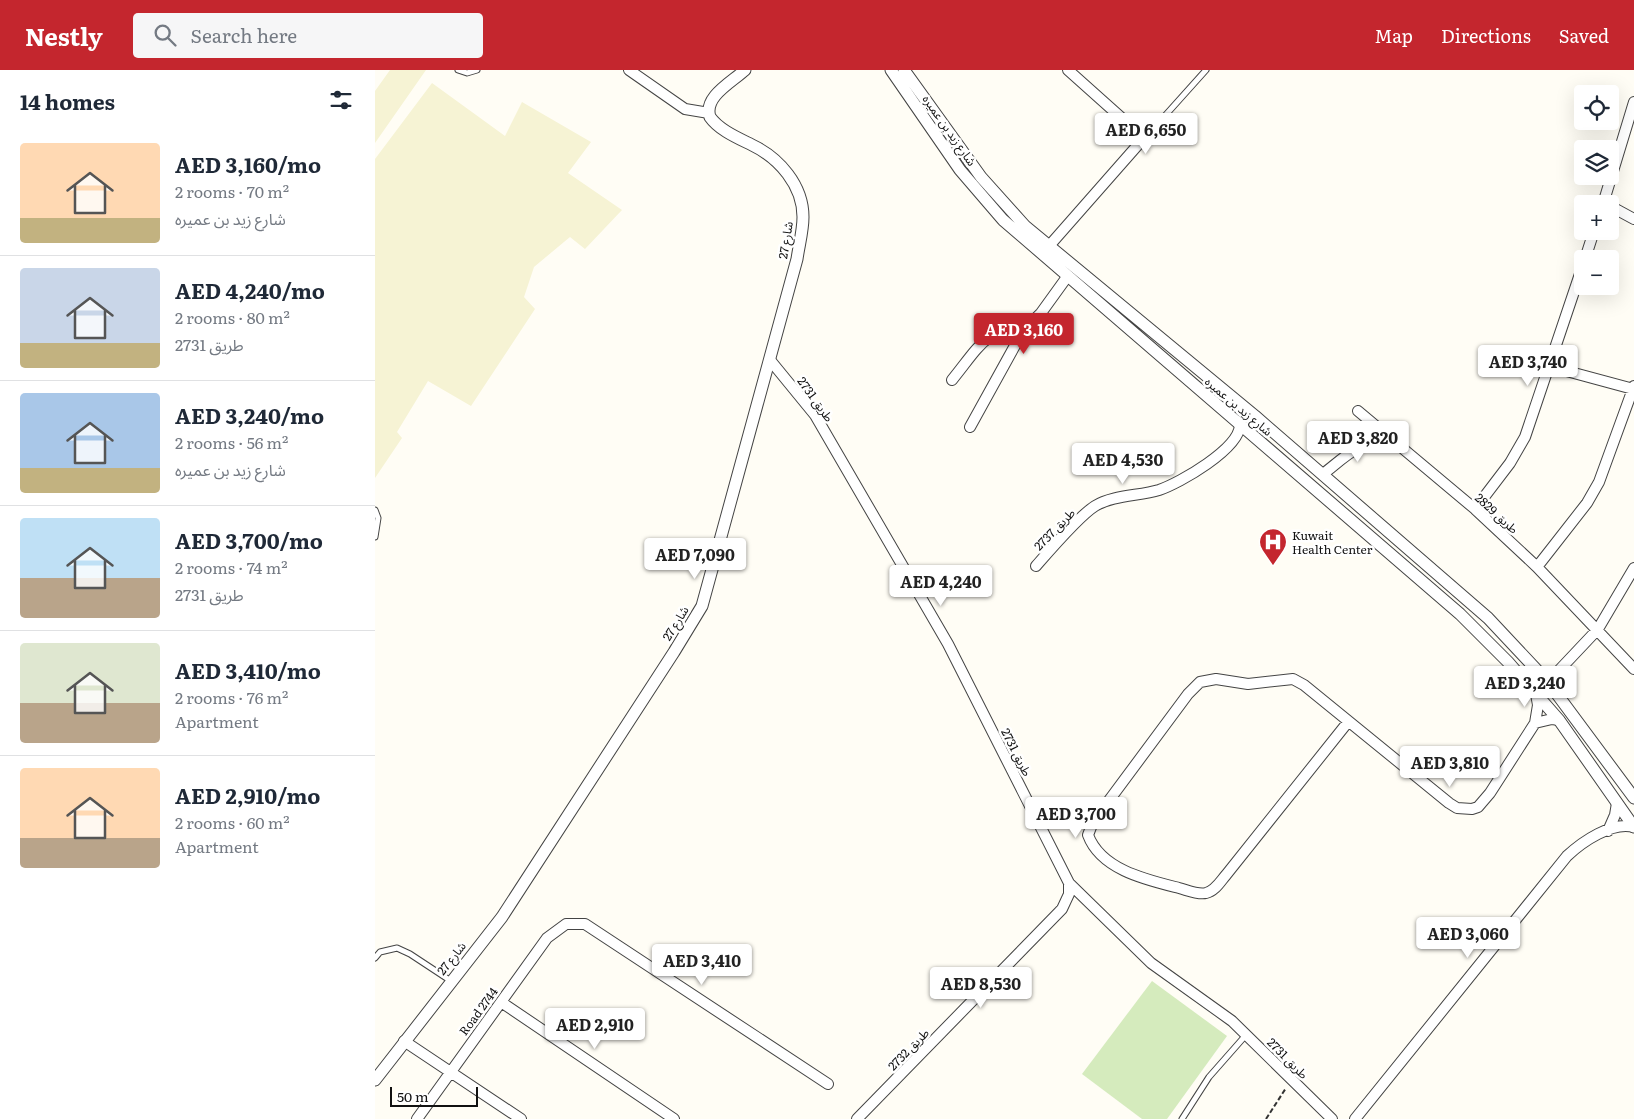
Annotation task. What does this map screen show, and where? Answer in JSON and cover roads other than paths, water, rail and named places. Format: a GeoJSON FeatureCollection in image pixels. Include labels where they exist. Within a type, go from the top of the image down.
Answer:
{"type":"FeatureCollection","features":[{"type":"Feature","properties":{"kind":"street"},"geometry":{"type":"LineString","coordinates":[[635,71],[685,109],[709,113],[711,100],[745,70]]}},
{"type":"Feature","properties":{"kind":"street","name":"شارع زيد بن عميره"},"geometry":{"type":"LineString","coordinates":[[891,70],[978,193],[1019,235],[1459,614],[1559,720],[1634,827]]}},
{"type":"Feature","properties":{"kind":"street","name":"شارع زيد بن عميره"},"geometry":{"type":"LineString","coordinates":[[904,70],[986,183],[1020,221],[1255,416],[1488,618],[1548,682],[1634,798]]}},
{"type":"Feature","properties":{"kind":"street"},"geometry":{"type":"LineString","coordinates":[[1049,246],[1144,138],[1068,70]]}},
{"type":"Feature","properties":{"kind":"street"},"geometry":{"type":"LineString","coordinates":[[1608,195],[1629,134],[1634,102]]}},
{"type":"Feature","properties":{"kind":"street","name":"شارع 27"},"geometry":{"type":"LineString","coordinates":[[375,1080],[502,917],[702,606],[797,259],[803,216],[799,194],[780,164],[763,150],[716,123],[709,113]]}},
{"type":"Feature","properties":{"kind":"street"},"geometry":{"type":"LineString","coordinates":[[1619,211],[1634,219]]}},
{"type":"Feature","properties":{"kind":"street"},"geometry":{"type":"LineString","coordinates":[[970,427],[1023,331],[1067,277]]}},
{"type":"Feature","properties":{"kind":"street"},"geometry":{"type":"LineString","coordinates":[[1475,509],[1510,464],[1525,437],[1574,291]]}},
{"type":"Feature","properties":{"kind":"street"},"geometry":{"type":"LineString","coordinates":[[953,380],[987,336],[1009,326],[1032,321]]}},
{"type":"Feature","properties":{"kind":"street","name":"طريق 2731"},"geometry":{"type":"LineString","coordinates":[[770,360],[815,415],[948,644],[1069,883],[1151,963],[1232,1020],[1332,1119]]}},
{"type":"Feature","properties":{"kind":"street"},"geometry":{"type":"LineString","coordinates":[[1537,567],[1587,503],[1599,482],[1633,387],[1548,366]]}},
{"type":"Feature","properties":{"kind":"street","name":"طريق 2829"},"geometry":{"type":"LineString","coordinates":[[1358,411],[1389,439],[1475,509],[1537,567],[1634,669]]}},
{"type":"Feature","properties":{"kind":"street"},"geometry":{"type":"LineString","coordinates":[[1251,434],[1255,424],[1255,416]]}},
{"type":"Feature","properties":{"kind":"street","name":"طريق 2737"},"geometry":{"type":"LineString","coordinates":[[1036,566],[1097,505],[1159,490],[1189,475],[1229,445],[1238,434],[1240,425]]}},
{"type":"Feature","properties":{"kind":"street"},"geometry":{"type":"LineString","coordinates":[[1323,474],[1357,447],[1372,440],[1389,439]]}},
{"type":"Feature","properties":{"kind":"street"},"geometry":{"type":"LineString","coordinates":[[1342,513],[1357,512],[1382,532],[1390,534]]}},
{"type":"Feature","properties":{"kind":"street"},"geometry":{"type":"LineString","coordinates":[[1548,682],[1597,629],[1634,568]]}},
{"type":"Feature","properties":{"kind":"street"},"geometry":{"type":"LineString","coordinates":[[1348,722],[1226,875],[1210,892],[1201,894],[1148,880],[1124,870],[1101,854],[1090,840],[1088,835],[1093,822],[1188,694],[1200,682],[1217,679],[1248,684],[1268,684],[1293,679],[1305,685],[1449,803],[1457,808],[1467,810],[1477,807],[1490,793],[1535,723],[1538,705],[1536,694]]}},
{"type":"Feature","properties":{"kind":"street"},"geometry":{"type":"LineString","coordinates":[[1535,723],[1552,719],[1559,720]]}},
{"type":"Feature","properties":{"kind":"street"},"geometry":{"type":"LineString","coordinates":[[1608,831],[1617,803]]}},
{"type":"Feature","properties":{"kind":"street"},"geometry":{"type":"LineString","coordinates":[[1355,1119],[1567,856],[1575,849],[1608,831],[1621,826],[1634,827]]}},
{"type":"Feature","properties":{"kind":"street","name":"طريق 2732"},"geometry":{"type":"LineString","coordinates":[[857,1119],[1062,909],[1069,894],[1069,883]]}},
{"type":"Feature","properties":{"kind":"street","name":"Road 2744"},"geometry":{"type":"LineString","coordinates":[[417,1119],[547,938],[566,924],[585,924],[828,1084]]}},
{"type":"Feature","properties":{"kind":"street"},"geometry":{"type":"LineString","coordinates":[[501,1002],[674,1119]]}},
{"type":"Feature","properties":{"kind":"street"},"geometry":{"type":"LineString","coordinates":[[404,1041],[521,1119]]}},
{"type":"Feature","properties":{"kind":"lane"},"geometry":{"type":"LineString","coordinates":[[458,70],[467,73],[477,70]]}},
{"type":"Feature","properties":{"kind":"lane"},"geometry":{"type":"LineString","coordinates":[[1144,138],[1206,70]]}},
{"type":"Feature","properties":{"kind":"lane"},"geometry":{"type":"LineString","coordinates":[[375,510],[378,518],[375,537]]}},
{"type":"Feature","properties":{"kind":"lane"},"geometry":{"type":"LineString","coordinates":[[375,958],[377,952],[397,948],[410,954],[451,981]]}},
{"type":"Feature","properties":{"kind":"lane"},"geometry":{"type":"LineString","coordinates":[[1182,1119],[1209,1077],[1246,1034]]}},
{"type":"Feature","properties":{"kind":"place","name":"Kuwait Health Center"},"geometry":{"type":"Point","coordinates":[1273,566]}}]}
